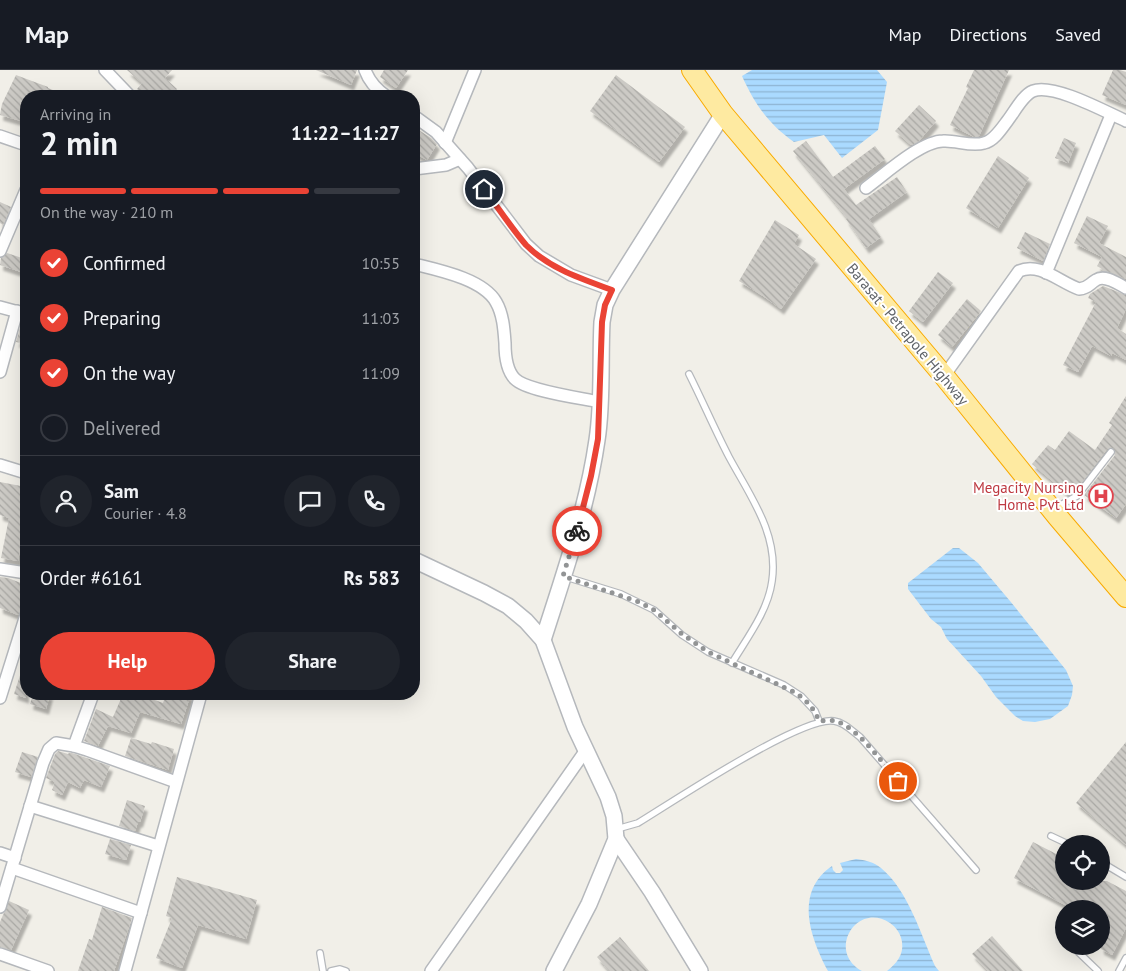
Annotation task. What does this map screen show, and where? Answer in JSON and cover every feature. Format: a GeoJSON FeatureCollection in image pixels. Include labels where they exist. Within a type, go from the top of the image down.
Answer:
{"type":"FeatureCollection","features":[{"type":"Feature","properties":{"kind":"highway","name":"Barasat - Petrapole Highway"},"geometry":{"type":"LineString","coordinates":[[692,70],[723,114],[944,376],[1126,597]]}},
{"type":"Feature","properties":{"kind":"street"},"geometry":{"type":"LineString","coordinates":[[105,70],[124,90]]}},
{"type":"Feature","properties":{"kind":"street"},"geometry":{"type":"LineString","coordinates":[[365,70],[368,79],[378,90]]}},
{"type":"Feature","properties":{"kind":"street"},"geometry":{"type":"LineString","coordinates":[[445,143],[475,70]]}},
{"type":"Feature","properties":{"kind":"street"},"geometry":{"type":"LineString","coordinates":[[866,188],[917,150],[933,142],[944,140],[972,144],[985,143],[997,134],[1032,91],[1047,90],[1062,93],[1126,121]]}},
{"type":"Feature","properties":{"kind":"street"},"geometry":{"type":"LineString","coordinates":[[543,640],[583,510],[598,439],[602,322],[605,305],[612,290],[723,114]]}},
{"type":"Feature","properties":{"kind":"street"},"geometry":{"type":"LineString","coordinates":[[1046,273],[1111,114]]}},
{"type":"Feature","properties":{"kind":"street"},"geometry":{"type":"LineString","coordinates":[[420,120],[436,132],[460,159],[526,244],[539,256],[571,275],[612,290]]}},
{"type":"Feature","properties":{"kind":"street"},"geometry":{"type":"LineString","coordinates":[[0,136],[20,143]]}},
{"type":"Feature","properties":{"kind":"street"},"geometry":{"type":"LineString","coordinates":[[420,169],[446,165],[460,159]]}},
{"type":"Feature","properties":{"kind":"street"},"geometry":{"type":"LineString","coordinates":[[0,251],[20,204]]}},
{"type":"Feature","properties":{"kind":"street"},"geometry":{"type":"LineString","coordinates":[[420,266],[461,277],[486,290],[495,300],[502,316],[508,366],[514,379],[523,385],[539,390],[600,402]]}},
{"type":"Feature","properties":{"kind":"street"},"geometry":{"type":"LineString","coordinates":[[944,376],[1018,271],[1025,268],[1034,268],[1079,289],[1086,288],[1096,279],[1102,278],[1126,288]]}},
{"type":"Feature","properties":{"kind":"street"},"geometry":{"type":"LineString","coordinates":[[0,307],[20,312]]}},
{"type":"Feature","properties":{"kind":"street"},"geometry":{"type":"LineString","coordinates":[[0,372],[20,317]]}},
{"type":"Feature","properties":{"kind":"street"},"geometry":{"type":"LineString","coordinates":[[0,465],[20,471]]}},
{"type":"Feature","properties":{"kind":"street"},"geometry":{"type":"LineString","coordinates":[[420,563],[508,606],[526,621],[543,640],[575,726],[608,797],[614,816],[616,834],[700,971]]}},
{"type":"Feature","properties":{"kind":"street"},"geometry":{"type":"LineString","coordinates":[[0,569],[20,572]]}},
{"type":"Feature","properties":{"kind":"street"},"geometry":{"type":"LineString","coordinates":[[0,698],[20,634]]}},
{"type":"Feature","properties":{"kind":"street"},"geometry":{"type":"LineString","coordinates":[[74,746],[91,700]]}},
{"type":"Feature","properties":{"kind":"street"},"geometry":{"type":"LineString","coordinates":[[125,971],[199,700]]}},
{"type":"Feature","properties":{"kind":"street"},"geometry":{"type":"LineString","coordinates":[[0,907],[43,763],[49,749],[56,743],[74,746],[176,782]]}},
{"type":"Feature","properties":{"kind":"street"},"geometry":{"type":"LineString","coordinates":[[431,971],[586,750]]}},
{"type":"Feature","properties":{"kind":"street"},"geometry":{"type":"LineString","coordinates":[[30,806],[158,846]]}},
{"type":"Feature","properties":{"kind":"street"},"geometry":{"type":"LineString","coordinates":[[554,971],[589,904],[616,834]]}},
{"type":"Feature","properties":{"kind":"street"},"geometry":{"type":"LineString","coordinates":[[0,853],[13,863],[141,913]]}},
{"type":"Feature","properties":{"kind":"street"},"geometry":{"type":"LineString","coordinates":[[0,954],[48,971]]}},
{"type":"Feature","properties":{"kind":"lane"},"geometry":{"type":"LineString","coordinates":[[690,374],[729,456],[753,498],[770,539],[774,563],[772,582],[766,602],[732,663]]}},
{"type":"Feature","properties":{"kind":"lane"},"geometry":{"type":"LineString","coordinates":[[1052,509],[1067,503],[1077,496],[1111,452]]}},
{"type":"Feature","properties":{"kind":"lane"},"geometry":{"type":"LineString","coordinates":[[563,576],[639,602],[654,610],[694,643],[732,663],[784,685],[801,696],[815,712],[819,721]]}},
{"type":"Feature","properties":{"kind":"lane"},"geometry":{"type":"LineString","coordinates":[[616,834],[638,824],[746,757],[819,721],[835,721],[846,726],[860,737],[976,870]]}},
{"type":"Feature","properties":{"kind":"lane"},"geometry":{"type":"LineString","coordinates":[[1051,836],[1055,838]]}},
{"type":"Feature","properties":{"kind":"lane"},"geometry":{"type":"LineString","coordinates":[[1110,867],[1126,877]]}},
{"type":"Feature","properties":{"kind":"lane"},"geometry":{"type":"LineString","coordinates":[[320,953],[323,971]]}},
{"type":"Feature","properties":{"kind":"lane"},"geometry":{"type":"LineString","coordinates":[[1081,955],[1098,971]]}},
{"type":"Feature","properties":{"kind":"lane"},"geometry":{"type":"LineString","coordinates":[[1119,971],[1126,958]]}},
{"type":"Feature","properties":{"kind":"lane"},"geometry":{"type":"LineString","coordinates":[[331,971],[340,969],[346,971]]}},
{"type":"Feature","properties":{"kind":"water"},"geometry":{"type":"Polygon","coordinates":[[[752,70],[877,70],[887,82],[878,130],[842,158],[824,135],[794,142],[770,121],[752,96],[742,76],[752,70]]]}},
{"type":"Feature","properties":{"kind":"water"},"geometry":{"type":"Polygon","coordinates":[[[953,548],[959,548],[978,563],[1066,670],[1073,686],[1072,695],[1068,706],[1050,719],[1035,722],[1023,721],[1015,716],[996,697],[981,676],[947,639],[941,627],[931,619],[908,589],[908,583],[953,548]]]}},
{"type":"Feature","properties":{"kind":"water"},"geometry":{"type":"Polygon","coordinates":[[[856,859],[878,866],[899,888],[939,971],[887,971],[899,959],[902,951],[902,942],[899,934],[890,923],[878,918],[867,918],[857,923],[850,931],[846,941],[847,952],[852,962],[862,971],[828,971],[811,930],[809,902],[813,889],[820,877],[832,866],[836,873],[840,873],[843,870],[840,863],[856,859]]]}},
{"type":"Feature","properties":{"kind":"building"},"geometry":{"type":"Polygon","coordinates":[[[127,70],[172,70],[165,78],[177,89],[138,90],[142,83],[127,70]]]}},
{"type":"Feature","properties":{"kind":"building"},"geometry":{"type":"Polygon","coordinates":[[[316,70],[357,70],[351,85],[316,70]]]}},
{"type":"Feature","properties":{"kind":"building"},"geometry":{"type":"Polygon","coordinates":[[[384,70],[408,70],[396,88],[380,77],[384,70]]]}},
{"type":"Feature","properties":{"kind":"building"},"geometry":{"type":"Polygon","coordinates":[[[974,70],[1009,70],[979,136],[974,137],[950,125],[968,88],[966,87],[974,70]]]}},
{"type":"Feature","properties":{"kind":"building"},"geometry":{"type":"Polygon","coordinates":[[[1113,70],[1126,72],[1126,105],[1102,95],[1113,70]]]}},
{"type":"Feature","properties":{"kind":"building"},"geometry":{"type":"Polygon","coordinates":[[[16,75],[53,90],[20,90],[20,121],[0,115],[2,104],[16,75]]]}},
{"type":"Feature","properties":{"kind":"building"},"geometry":{"type":"Polygon","coordinates":[[[616,75],[685,127],[659,162],[590,111],[616,75]]]}},
{"type":"Feature","properties":{"kind":"building"},"geometry":{"type":"Polygon","coordinates":[[[919,105],[936,121],[918,142],[911,145],[895,131],[919,105]]]}},
{"type":"Feature","properties":{"kind":"building"},"geometry":{"type":"Polygon","coordinates":[[[420,131],[437,144],[427,160],[420,156],[420,131]]]}},
{"type":"Feature","properties":{"kind":"building"},"geometry":{"type":"Polygon","coordinates":[[[1064,138],[1076,143],[1068,163],[1055,158],[1064,138]]]}},
{"type":"Feature","properties":{"kind":"building"},"geometry":{"type":"Polygon","coordinates":[[[806,141],[833,177],[875,146],[885,159],[844,189],[856,205],[897,177],[907,192],[869,219],[881,237],[866,248],[847,218],[793,151],[806,141]]]}},
{"type":"Feature","properties":{"kind":"building"},"geometry":{"type":"Polygon","coordinates":[[[998,156],[1029,178],[998,228],[966,208],[998,156]]]}},
{"type":"Feature","properties":{"kind":"building"},"geometry":{"type":"Polygon","coordinates":[[[0,202],[11,207],[3,225],[0,223],[0,202]]]}},
{"type":"Feature","properties":{"kind":"building"},"geometry":{"type":"Polygon","coordinates":[[[1087,216],[1108,226],[1099,243],[1126,257],[1126,279],[1110,272],[1101,271],[1102,269],[1097,266],[1102,257],[1074,243],[1087,216]]]}},
{"type":"Feature","properties":{"kind":"building"},"geometry":{"type":"Polygon","coordinates":[[[775,220],[799,235],[794,244],[816,259],[781,309],[739,281],[775,220]]]}},
{"type":"Feature","properties":{"kind":"building"},"geometry":{"type":"Polygon","coordinates":[[[1025,232],[1050,244],[1043,261],[1017,248],[1025,232]]]}},
{"type":"Feature","properties":{"kind":"building"},"geometry":{"type":"Polygon","coordinates":[[[7,253],[20,257],[20,272],[0,265],[1,258],[7,253]]]}},
{"type":"Feature","properties":{"kind":"building"},"geometry":{"type":"Polygon","coordinates":[[[938,272],[953,283],[923,322],[909,311],[938,272]]]}},
{"type":"Feature","properties":{"kind":"building"},"geometry":{"type":"Polygon","coordinates":[[[1103,286],[1126,295],[1126,309],[1117,328],[1126,334],[1126,360],[1112,353],[1111,356],[1092,346],[1078,372],[1063,365],[1096,302],[1088,298],[1090,294],[1103,286]]]}},
{"type":"Feature","properties":{"kind":"building"},"geometry":{"type":"Polygon","coordinates":[[[967,299],[981,311],[952,347],[938,335],[967,299]]]}},
{"type":"Feature","properties":{"kind":"building"},"geometry":{"type":"Polygon","coordinates":[[[20,328],[20,343],[16,342],[20,328]]]}},
{"type":"Feature","properties":{"kind":"building"},"geometry":{"type":"Polygon","coordinates":[[[1126,396],[1126,504],[1116,518],[1084,495],[1115,455],[1113,448],[1107,449],[1076,490],[1074,488],[1069,495],[1032,464],[1048,445],[1055,450],[1069,431],[1095,450],[1112,425],[1109,423],[1126,396]]]}},
{"type":"Feature","properties":{"kind":"building"},"geometry":{"type":"Polygon","coordinates":[[[0,482],[20,486],[20,550],[18,561],[1,558],[9,518],[0,515],[0,482]]]}},
{"type":"Feature","properties":{"kind":"building"},"geometry":{"type":"Polygon","coordinates":[[[0,577],[20,583],[20,612],[18,615],[0,608],[0,577]]]}},
{"type":"Feature","properties":{"kind":"building"},"geometry":{"type":"Polygon","coordinates":[[[20,675],[20,696],[14,694],[20,675]]]}},
{"type":"Feature","properties":{"kind":"building"},"geometry":{"type":"Polygon","coordinates":[[[31,700],[48,700],[46,709],[30,704],[31,700]]]}},
{"type":"Feature","properties":{"kind":"building"},"geometry":{"type":"Polygon","coordinates":[[[120,700],[155,700],[163,703],[164,700],[189,700],[181,724],[140,712],[131,733],[108,726],[98,746],[84,741],[96,709],[113,717],[120,700]]]}},
{"type":"Feature","properties":{"kind":"building"},"geometry":{"type":"Polygon","coordinates":[[[131,738],[174,749],[168,770],[125,756],[131,738]]]}},
{"type":"Feature","properties":{"kind":"building"},"geometry":{"type":"Polygon","coordinates":[[[1126,742],[1126,845],[1076,803],[1126,742]]]}},
{"type":"Feature","properties":{"kind":"building"},"geometry":{"type":"Polygon","coordinates":[[[58,751],[68,754],[72,753],[110,766],[101,787],[84,780],[80,788],[68,782],[62,795],[52,790],[55,782],[46,778],[55,754],[58,751]]]}},
{"type":"Feature","properties":{"kind":"building"},"geometry":{"type":"Polygon","coordinates":[[[22,752],[38,757],[31,777],[15,772],[22,752]]]}},
{"type":"Feature","properties":{"kind":"building"},"geometry":{"type":"Polygon","coordinates":[[[127,800],[145,806],[135,831],[119,826],[127,800]]]}},
{"type":"Feature","properties":{"kind":"building"},"geometry":{"type":"Polygon","coordinates":[[[110,839],[131,845],[126,860],[105,854],[110,839]]]}},
{"type":"Feature","properties":{"kind":"building"},"geometry":{"type":"Polygon","coordinates":[[[1033,842],[1055,853],[1055,890],[1110,890],[1110,883],[1126,891],[1126,928],[1112,955],[1110,954],[1110,900],[1056,900],[1014,878],[1033,842]]]}},
{"type":"Feature","properties":{"kind":"building"},"geometry":{"type":"Polygon","coordinates":[[[177,877],[257,900],[246,939],[198,925],[182,968],[156,958],[172,918],[166,916],[177,877]]]}},
{"type":"Feature","properties":{"kind":"building"},"geometry":{"type":"Polygon","coordinates":[[[9,901],[29,910],[11,950],[0,947],[0,922],[9,901]]]}},
{"type":"Feature","properties":{"kind":"building"},"geometry":{"type":"Polygon","coordinates":[[[102,907],[132,918],[114,971],[78,971],[89,939],[92,940],[102,907]]]}},
{"type":"Feature","properties":{"kind":"building"},"geometry":{"type":"Polygon","coordinates":[[[992,936],[1023,971],[988,971],[972,954],[992,936]]]}},
{"type":"Feature","properties":{"kind":"building"},"geometry":{"type":"Polygon","coordinates":[[[620,937],[649,971],[609,971],[597,957],[620,937]]]}},
{"type":"Feature","properties":{"kind":"way so far"},"geometry":{"type":"LineString","coordinates":[[577,531],[563,576],[621,594],[639,602],[654,610],[682,634],[708,652],[784,685],[801,696],[815,712],[819,721],[835,721],[846,726],[860,737],[898,781]]}},
{"type":"Feature","properties":{"kind":"place","name":"Megacity Nursing Home Pvt Ltd"},"geometry":{"type":"Point","coordinates":[1101,496]}},
{"type":"Feature","properties":{"kind":"route"},"geometry":{"type":"LineString","coordinates":[[484,189],[526,244],[539,256],[571,275],[612,290],[605,305],[602,322],[598,439],[577,531]]}}]}
